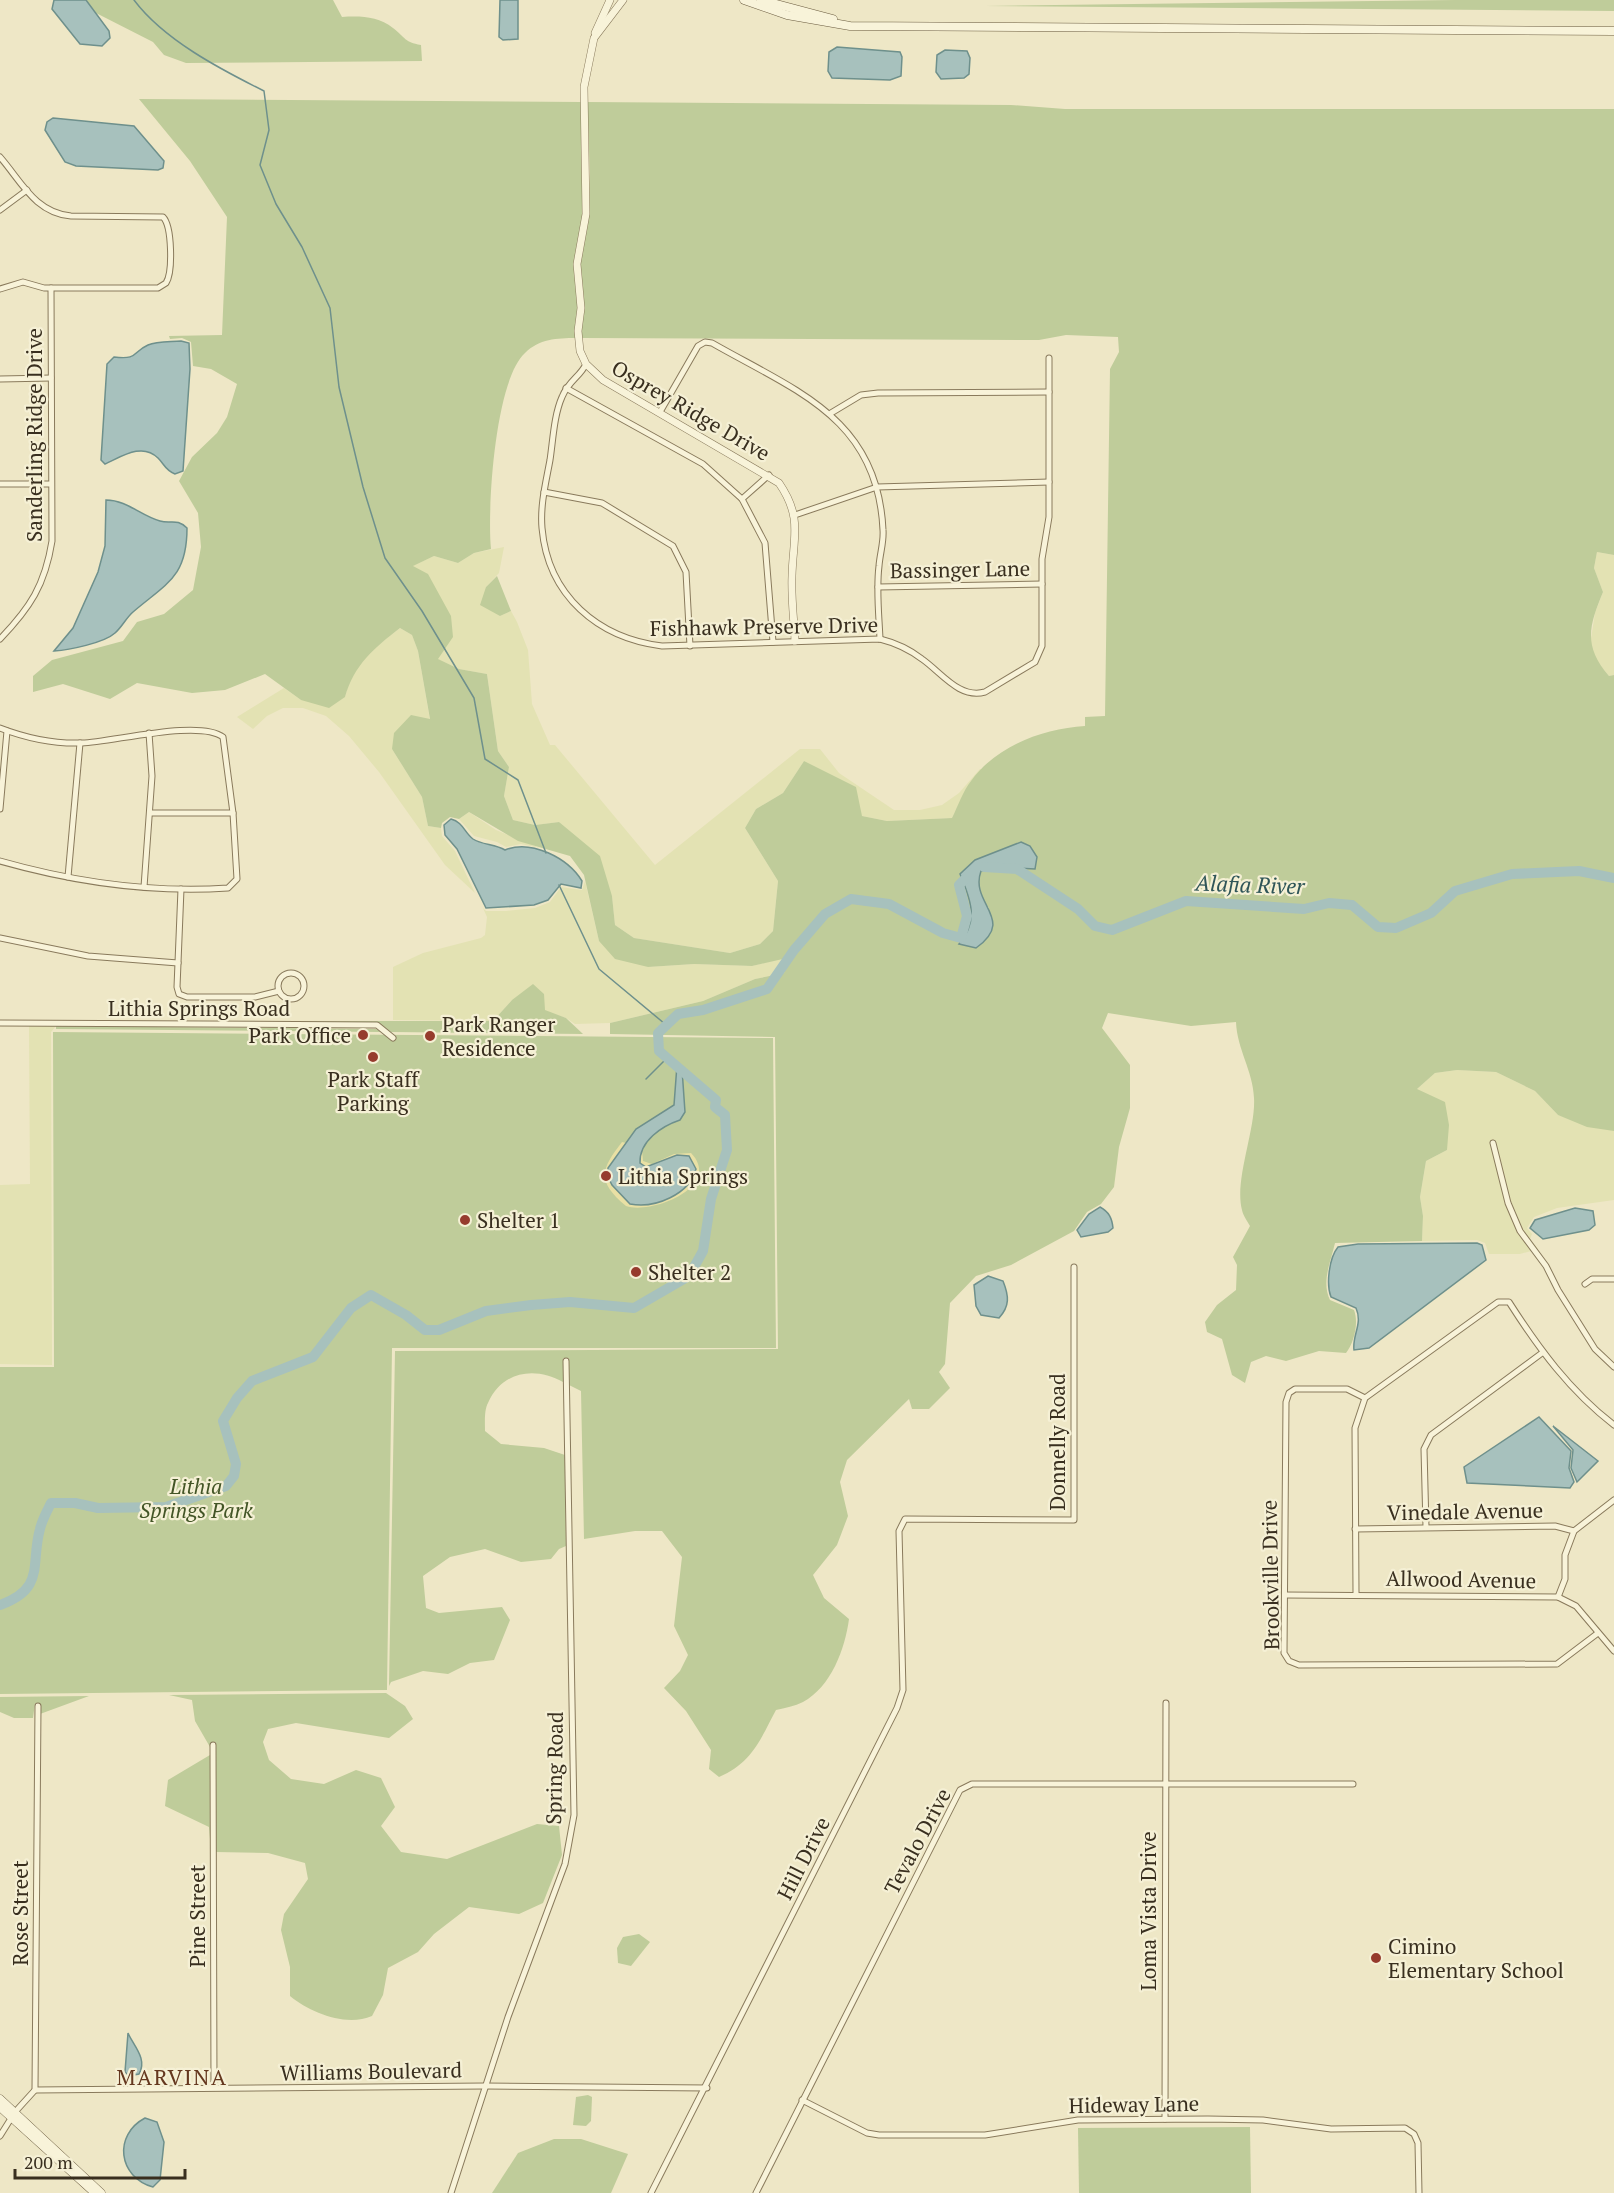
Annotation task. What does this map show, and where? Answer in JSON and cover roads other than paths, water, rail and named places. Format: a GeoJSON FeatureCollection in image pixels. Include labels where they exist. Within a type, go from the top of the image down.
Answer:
{"type":"FeatureCollection","features":[{"type":"Feature","properties":{"kind":"main road"},"geometry":{"type":"LineString","coordinates":[[744,0],[814,21],[840,25],[1614,31]]}},
{"type":"Feature","properties":{"kind":"main road"},"geometry":{"type":"LineString","coordinates":[[761,0],[811,15],[879,26]]}},
{"type":"Feature","properties":{"kind":"main road"},"geometry":{"type":"LineString","coordinates":[[0,2099],[13,2115],[95,2193]]}},
{"type":"Feature","properties":{"kind":"main road"},"geometry":{"type":"LineString","coordinates":[[0,2107],[13,2115],[101,2193]]}},
{"type":"Feature","properties":{"kind":"street"},"geometry":{"type":"LineString","coordinates":[[594,38],[599,21],[610,0]]}},
{"type":"Feature","properties":{"kind":"street","name":"Osprey Ridge Drive"},"geometry":{"type":"LineString","coordinates":[[623,0],[594,38],[584,87],[586,214],[577,264],[581,308],[578,331],[580,351],[586,364],[603,380],[769,475],[785,492],[795,515],[796,535],[792,574],[795,641]]}},
{"type":"Feature","properties":{"kind":"street"},"geometry":{"type":"LineString","coordinates":[[0,157],[38,204],[61,215],[155,215],[165,219],[169,227],[169,275],[164,285],[154,288],[51,288],[23,282],[0,289]]}},
{"type":"Feature","properties":{"kind":"street"},"geometry":{"type":"LineString","coordinates":[[0,210],[27,190]]}},
{"type":"Feature","properties":{"kind":"street","name":"Sanderling Ridge Drive"},"geometry":{"type":"LineString","coordinates":[[0,639],[34,600],[46,571],[52,541],[51,288]]}},
{"type":"Feature","properties":{"kind":"street"},"geometry":{"type":"LineString","coordinates":[[660,412],[699,346],[705,342],[789,386],[831,413],[858,444],[877,487],[883,532],[878,587],[880,639]]}},
{"type":"Feature","properties":{"kind":"street","name":"Fishhawk Preserve Drive"},"geometry":{"type":"LineString","coordinates":[[586,364],[566,388],[560,400],[544,492],[542,529],[546,551],[562,588],[575,605],[598,625],[636,643],[690,646],[880,639],[908,649],[966,693],[986,692],[1030,666],[1038,657],[1042,646],[1042,559],[1049,517],[1049,358]]}},
{"type":"Feature","properties":{"kind":"street"},"geometry":{"type":"LineString","coordinates":[[0,379],[51,378]]}},
{"type":"Feature","properties":{"kind":"street"},"geometry":{"type":"LineString","coordinates":[[566,388],[703,464],[742,499],[765,543],[773,642]]}},
{"type":"Feature","properties":{"kind":"street"},"geometry":{"type":"LineString","coordinates":[[831,413],[861,395],[878,393],[1049,392]]}},
{"type":"Feature","properties":{"kind":"street"},"geometry":{"type":"LineString","coordinates":[[742,499],[769,475]]}},
{"type":"Feature","properties":{"kind":"street"},"geometry":{"type":"LineString","coordinates":[[795,515],[877,487],[1049,483]]}},
{"type":"Feature","properties":{"kind":"street"},"geometry":{"type":"LineString","coordinates":[[0,484],[50,484]]}},
{"type":"Feature","properties":{"kind":"street"},"geometry":{"type":"LineString","coordinates":[[544,492],[602,504],[673,546],[686,572],[690,646]]}},
{"type":"Feature","properties":{"kind":"street","name":"Bassinger Lane"},"geometry":{"type":"LineString","coordinates":[[878,587],[1042,584]]}},
{"type":"Feature","properties":{"kind":"street"},"geometry":{"type":"LineString","coordinates":[[0,728],[36,740],[80,743],[149,733],[215,731],[223,737],[233,813],[237,879],[228,888],[144,887],[68,877],[0,861]]}},
{"type":"Feature","properties":{"kind":"street"},"geometry":{"type":"LineString","coordinates":[[0,809],[7,730]]}},
{"type":"Feature","properties":{"kind":"street"},"geometry":{"type":"LineString","coordinates":[[144,887],[152,776],[149,733]]}},
{"type":"Feature","properties":{"kind":"street"},"geometry":{"type":"LineString","coordinates":[[68,877],[80,743]]}},
{"type":"Feature","properties":{"kind":"street"},"geometry":{"type":"LineString","coordinates":[[150,813],[233,813]]}},
{"type":"Feature","properties":{"kind":"street"},"geometry":{"type":"LineString","coordinates":[[181,888],[177,987],[179,994],[187,997],[255,997],[279,991]]}},
{"type":"Feature","properties":{"kind":"street"},"geometry":{"type":"LineString","coordinates":[[0,938],[88,956],[178,963]]}},
{"type":"Feature","properties":{"kind":"street"},"geometry":{"type":"LineString","coordinates":[[295,973],[303,980],[304,990],[296,998],[286,998],[279,991],[279,981],[286,974],[295,973]]}},
{"type":"Feature","properties":{"kind":"street","name":"Lithia Springs Road"},"geometry":{"type":"LineString","coordinates":[[0,1023],[377,1025],[393,1038]]}},
{"type":"Feature","properties":{"kind":"street"},"geometry":{"type":"LineString","coordinates":[[1493,1143],[1508,1203],[1520,1231],[1546,1266],[1558,1290],[1595,1348],[1614,1367]]}},
{"type":"Feature","properties":{"kind":"street","name":"Donnelly Road"},"geometry":{"type":"LineString","coordinates":[[904,1519],[1074,1520],[1074,1267]]}},
{"type":"Feature","properties":{"kind":"street"},"geometry":{"type":"LineString","coordinates":[[1585,1284],[1592,1279],[1614,1279]]}},
{"type":"Feature","properties":{"kind":"street"},"geometry":{"type":"LineString","coordinates":[[1356,1593],[1355,1428],[1365,1398],[1498,1302],[1509,1302],[1542,1353],[1588,1405],[1614,1425]]}},
{"type":"Feature","properties":{"kind":"street"},"geometry":{"type":"LineString","coordinates":[[1426,1527],[1424,1449],[1431,1435],[1542,1353]]}},
{"type":"Feature","properties":{"kind":"street","name":"Spring Road"},"geometry":{"type":"LineString","coordinates":[[451,2193],[485,2086],[565,1864],[574,1815],[566,1361]]}},
{"type":"Feature","properties":{"kind":"street","name":"Brookville Drive"},"geometry":{"type":"LineString","coordinates":[[1365,1398],[1347,1389],[1295,1389],[1289,1393],[1286,1402],[1284,1653],[1289,1661],[1299,1665],[1557,1664],[1598,1633]]}},
{"type":"Feature","properties":{"kind":"street"},"geometry":{"type":"LineString","coordinates":[[1557,1597],[1565,1579],[1565,1555],[1574,1532],[1614,1500]]}},
{"type":"Feature","properties":{"kind":"street","name":"Hill Drive"},"geometry":{"type":"LineString","coordinates":[[651,2193],[707,2088],[897,1708],[903,1690],[899,1531],[904,1519]]}},
{"type":"Feature","properties":{"kind":"street","name":"Vinedale Avenue"},"geometry":{"type":"LineString","coordinates":[[1355,1528],[1556,1526],[1574,1532]]}},
{"type":"Feature","properties":{"kind":"street","name":"Allwood Avenue"},"geometry":{"type":"LineString","coordinates":[[1285,1595],[1356,1593],[1557,1597],[1576,1606],[1614,1651]]}},
{"type":"Feature","properties":{"kind":"street","name":"Loma Vista Drive"},"geometry":{"type":"LineString","coordinates":[[1165,2119],[1164,1783],[1166,1703]]}},
{"type":"Feature","properties":{"kind":"street","name":"Rose Street"},"geometry":{"type":"LineString","coordinates":[[35,2090],[38,1706]]}},
{"type":"Feature","properties":{"kind":"street","name":"Pine Street"},"geometry":{"type":"LineString","coordinates":[[213,1745],[214,2087]]}},
{"type":"Feature","properties":{"kind":"street","name":"Tevalo Drive"},"geometry":{"type":"LineString","coordinates":[[756,2193],[960,1790],[972,1784],[1353,1785]]}},
{"type":"Feature","properties":{"kind":"street","name":"Williams Boulevard"},"geometry":{"type":"LineString","coordinates":[[35,2090],[485,2086],[707,2088]]}},
{"type":"Feature","properties":{"kind":"street"},"geometry":{"type":"LineString","coordinates":[[0,2136],[13,2115],[35,2090]]}},
{"type":"Feature","properties":{"kind":"street","name":"Hideway Lane"},"geometry":{"type":"LineString","coordinates":[[802,2100],[867,2133],[879,2135],[985,2135],[1078,2120],[1263,2120],[1331,2129],[1405,2128],[1414,2134],[1418,2143],[1419,2193]]}},
{"type":"Feature","properties":{"kind":"water"},"geometry":{"type":"Polygon","coordinates":[[[54,0],[86,0],[109,31],[110,38],[102,46],[80,44],[52,9],[54,0]]]}},
{"type":"Feature","properties":{"kind":"water"},"geometry":{"type":"Polygon","coordinates":[[[500,0],[518,0],[518,39],[503,40],[499,37],[500,0]]]}},
{"type":"Feature","properties":{"kind":"water"},"geometry":{"type":"Polygon","coordinates":[[[837,47],[900,52],[901,76],[890,80],[832,78],[828,71],[829,52],[837,47]]]}},
{"type":"Feature","properties":{"kind":"water"},"geometry":{"type":"Polygon","coordinates":[[[945,50],[967,51],[970,58],[969,74],[964,78],[941,79],[936,72],[937,55],[945,50]]]}},
{"type":"Feature","properties":{"kind":"water"},"geometry":{"type":"Polygon","coordinates":[[[53,118],[134,126],[164,161],[163,168],[158,170],[76,166],[65,162],[45,130],[47,122],[53,118]]]}},
{"type":"Feature","properties":{"kind":"water"},"geometry":{"type":"Polygon","coordinates":[[[181,341],[189,343],[190,369],[183,471],[175,474],[152,453],[145,451],[132,452],[105,464],[101,460],[107,364],[114,357],[132,356],[152,344],[181,341]]]}},
{"type":"Feature","properties":{"kind":"water"},"geometry":{"type":"Polygon","coordinates":[[[106,500],[127,505],[160,521],[177,522],[187,528],[183,558],[173,578],[131,614],[110,637],[77,648],[54,651],[73,628],[98,572],[105,546],[106,500]]]}},
{"type":"Feature","properties":{"kind":"water"},"geometry":{"type":"Polygon","coordinates":[[[451,819],[458,822],[473,839],[480,842],[505,850],[515,847],[537,849],[558,858],[576,873],[582,881],[581,888],[561,884],[548,900],[534,905],[486,908],[457,849],[445,835],[444,825],[451,819]]]}},
{"type":"Feature","properties":{"kind":"water"},"geometry":{"type":"Polygon","coordinates":[[[1021,842],[1030,846],[1037,857],[1035,869],[999,867],[981,871],[979,883],[992,920],[992,928],[987,938],[976,948],[959,944],[971,919],[970,902],[960,874],[975,860],[1021,842]]]}},
{"type":"Feature","properties":{"kind":"water"},"geometry":{"type":"Polygon","coordinates":[[[677,1065],[682,1069],[685,1112],[680,1120],[659,1130],[647,1141],[640,1163],[646,1167],[677,1155],[689,1156],[696,1169],[687,1186],[670,1198],[650,1204],[630,1204],[612,1185],[608,1177],[608,1168],[636,1129],[674,1105],[677,1065]]]}},
{"type":"Feature","properties":{"kind":"water"},"geometry":{"type":"Polygon","coordinates":[[[1100,1207],[1110,1216],[1113,1228],[1108,1232],[1081,1237],[1077,1230],[1089,1214],[1100,1207]]]}},
{"type":"Feature","properties":{"kind":"water"},"geometry":{"type":"Polygon","coordinates":[[[1575,1208],[1593,1211],[1595,1225],[1589,1230],[1543,1239],[1530,1228],[1535,1220],[1575,1208]]]}},
{"type":"Feature","properties":{"kind":"water"},"geometry":{"type":"Polygon","coordinates":[[[1477,1243],[1482,1245],[1486,1260],[1369,1348],[1354,1350],[1358,1324],[1356,1308],[1331,1297],[1329,1292],[1331,1264],[1338,1247],[1358,1244],[1477,1243]]]}},
{"type":"Feature","properties":{"kind":"water"},"geometry":{"type":"Polygon","coordinates":[[[988,1276],[1003,1281],[1006,1291],[1007,1305],[999,1318],[981,1315],[976,1306],[974,1285],[988,1276]]]}},
{"type":"Feature","properties":{"kind":"water"},"geometry":{"type":"Polygon","coordinates":[[[1539,1417],[1571,1451],[1569,1468],[1574,1482],[1570,1488],[1467,1483],[1464,1467],[1539,1417]]]}},
{"type":"Feature","properties":{"kind":"water"},"geometry":{"type":"Polygon","coordinates":[[[1553,1426],[1598,1461],[1577,1482],[1571,1468],[1573,1450],[1553,1426]]]}},
{"type":"Feature","properties":{"kind":"water"},"geometry":{"type":"Polygon","coordinates":[[[128,2033],[139,2052],[142,2063],[139,2074],[129,2076],[125,2072],[128,2033]]]}},
{"type":"Feature","properties":{"kind":"water"},"geometry":{"type":"Polygon","coordinates":[[[145,2118],[157,2122],[164,2142],[160,2180],[153,2187],[141,2182],[132,2174],[124,2155],[124,2145],[128,2135],[135,2125],[145,2118]]]}},
{"type":"Feature","properties":{"kind":"waterway"},"geometry":{"type":"LineString","coordinates":[[134,0],[146,14],[177,41],[211,63],[264,91],[269,130],[260,165],[276,204],[302,247],[330,308],[339,387],[363,487],[385,558],[422,611],[474,698],[485,759],[518,780],[546,853]]}},
{"type":"Feature","properties":{"kind":"waterway","name":"Alafia River"},"geometry":{"type":"LineString","coordinates":[[984,867],[1017,869],[1078,909],[1095,926],[1112,930],[1186,901],[1304,909],[1329,903],[1352,905],[1378,927],[1396,928],[1431,913],[1455,891],[1512,874],[1579,871],[1614,878]]}},
{"type":"Feature","properties":{"kind":"waterway","name":"Alafia River"},"geometry":{"type":"LineString","coordinates":[[0,1605],[15,1598],[30,1583],[34,1574],[40,1529],[51,1503],[75,1503],[98,1508],[166,1507],[226,1486],[234,1476],[236,1464],[223,1421],[237,1398],[252,1381],[313,1357],[351,1308],[371,1295],[406,1315],[425,1330],[439,1330],[486,1311],[531,1305],[570,1302],[634,1308],[689,1276],[703,1251],[711,1199],[727,1150],[725,1115],[715,1107],[716,1100],[659,1051],[658,1033],[678,1014],[703,1010],[767,989],[794,950],[825,914],[851,899],[889,904],[943,933],[961,938],[967,916],[959,885],[971,873]]}},
{"type":"Feature","properties":{"kind":"waterway"},"geometry":{"type":"LineString","coordinates":[[559,885],[599,969],[665,1024]]}},
{"type":"Feature","properties":{"kind":"waterway"},"geometry":{"type":"LineString","coordinates":[[646,1079],[667,1058]]}},
{"type":"Feature","properties":{"kind":"place","name":"Park Office"},"geometry":{"type":"Point","coordinates":[363,1035]}},
{"type":"Feature","properties":{"kind":"place","name":"Park Ranger Residence"},"geometry":{"type":"Point","coordinates":[430,1036]}},
{"type":"Feature","properties":{"kind":"place","name":"Park Staff Parking"},"geometry":{"type":"Point","coordinates":[373,1057]}},
{"type":"Feature","properties":{"kind":"place","name":"Lithia Springs"},"geometry":{"type":"Point","coordinates":[606,1176]}},
{"type":"Feature","properties":{"kind":"place","name":"Shelter 1"},"geometry":{"type":"Point","coordinates":[465,1220]}},
{"type":"Feature","properties":{"kind":"place","name":"Shelter 2"},"geometry":{"type":"Point","coordinates":[636,1272]}},
{"type":"Feature","properties":{"kind":"place","name":"Cimino Elementary School"},"geometry":{"type":"Point","coordinates":[1376,1958]}},
{"type":"Feature","properties":{"kind":"district","name":"MARVINA"},"geometry":{"type":"Point","coordinates":[172,2076]}},
{"type":"Feature","properties":{"kind":"park label","name":"Lithia Springs Park"},"geometry":{"type":"Point","coordinates":[196,1498]}}]}
